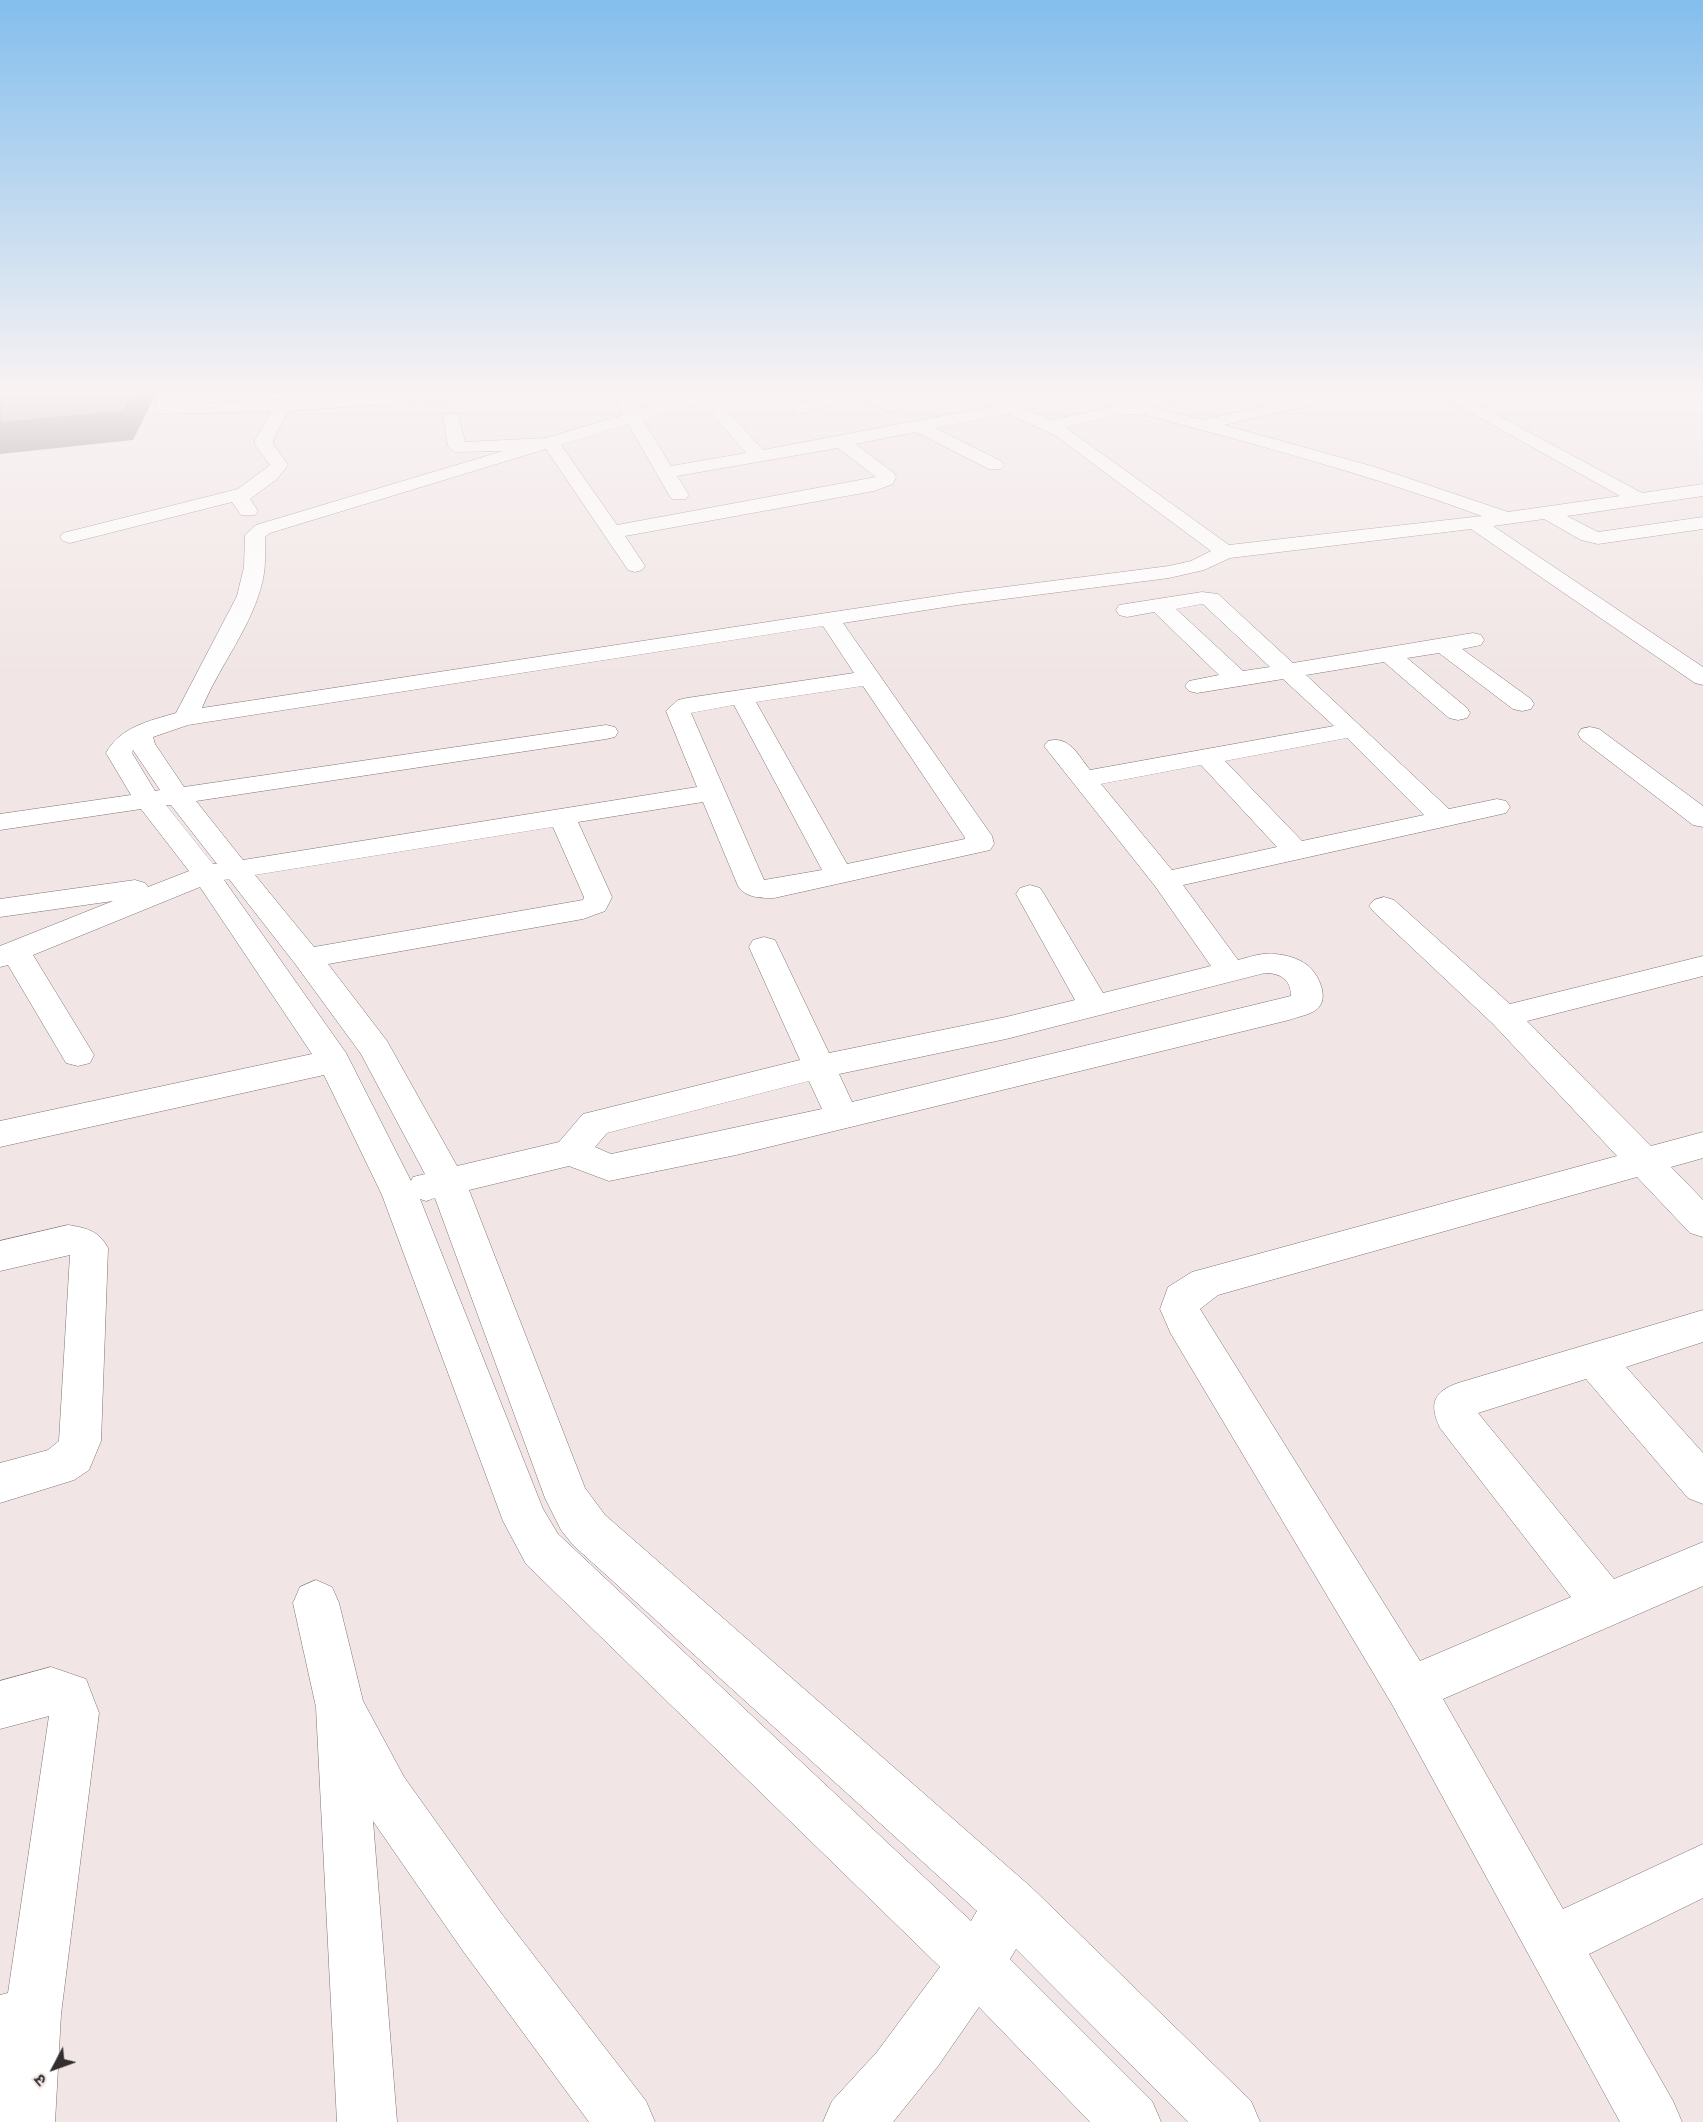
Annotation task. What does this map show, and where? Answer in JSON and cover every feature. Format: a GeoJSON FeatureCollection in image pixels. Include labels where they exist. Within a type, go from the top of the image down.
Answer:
{"type":"FeatureCollection","features":[{"type":"Feature","properties":{"kind":"street"},"geometry":{"type":"LineString","coordinates":[[70,537],[244,493],[250,489]]}},
{"type":"Feature","properties":{"kind":"street"},"geometry":{"type":"LineString","coordinates":[[186,718],[193,698],[246,599],[253,577],[255,535],[263,529],[397,489]]}},
{"type":"Feature","properties":{"kind":"street"},"geometry":{"type":"LineString","coordinates":[[584,489],[635,566]]}},
{"type":"Feature","properties":{"kind":"street"},"geometry":{"type":"LineString","coordinates":[[675,489],[679,495]]}},
{"type":"Feature","properties":{"kind":"street"},"geometry":{"type":"LineString","coordinates":[[614,532],[852,489]]}},
{"type":"Feature","properties":{"kind":"street"},"geometry":{"type":"LineString","coordinates":[[1141,489],[1225,552]]}},
{"type":"Feature","properties":{"kind":"street"},"geometry":{"type":"LineString","coordinates":[[1418,489],[1506,518]]}},
{"type":"Feature","properties":{"kind":"street"},"geometry":{"type":"LineString","coordinates":[[1621,489],[1639,499]]}},
{"type":"Feature","properties":{"kind":"street"},"geometry":{"type":"LineString","coordinates":[[1131,2122],[976,1964],[542,1549],[525,1521],[400,1195],[334,1061],[208,875],[161,797],[140,733],[186,718],[958,599],[1169,572],[1197,566],[1225,552],[1475,523],[1703,490]]}},
{"type":"Feature","properties":{"kind":"street"},"geometry":{"type":"LineString","coordinates":[[244,493],[240,499],[242,505],[263,529]]}},
{"type":"Feature","properties":{"kind":"street"},"geometry":{"type":"LineString","coordinates":[[1548,513],[1588,536],[1599,538],[1703,523]]}},
{"type":"Feature","properties":{"kind":"street"},"geometry":{"type":"LineString","coordinates":[[1475,523],[1703,678]]}},
{"type":"Feature","properties":{"kind":"street"},"geometry":{"type":"LineString","coordinates":[[1127,610],[1202,598],[1210,599],[1353,730],[1445,820]]}},
{"type":"Feature","properties":{"kind":"street"},"geometry":{"type":"LineString","coordinates":[[1159,605],[1237,680]]}},
{"type":"Feature","properties":{"kind":"street"},"geometry":{"type":"LineString","coordinates":[[830,619],[981,841],[980,844],[974,846],[774,889],[759,890],[752,886],[678,711],[687,705],[868,678]]}},
{"type":"Feature","properties":{"kind":"street"},"geometry":{"type":"LineString","coordinates":[[1197,686],[1473,640]]}},
{"type":"Feature","properties":{"kind":"street"},"geometry":{"type":"LineString","coordinates":[[1443,645],[1522,704]]}},
{"type":"Feature","properties":{"kind":"street"},"geometry":{"type":"LineString","coordinates":[[1389,654],[1458,713]]}},
{"type":"Feature","properties":{"kind":"street"},"geometry":{"type":"LineString","coordinates":[[742,698],[839,875]]}},
{"type":"Feature","properties":{"kind":"street"},"geometry":{"type":"LineString","coordinates":[[1084,778],[1208,758],[1353,730]]}},
{"type":"Feature","properties":{"kind":"street"},"geometry":{"type":"LineString","coordinates":[[0,822],[606,732]]}},
{"type":"Feature","properties":{"kind":"street"},"geometry":{"type":"LineString","coordinates":[[1590,734],[1703,819]]}},
{"type":"Feature","properties":{"kind":"street"},"geometry":{"type":"LineString","coordinates":[[1057,746],[1165,880],[1230,971]]}},
{"type":"Feature","properties":{"kind":"street"},"geometry":{"type":"LineString","coordinates":[[1208,758],[1296,852]]}},
{"type":"Feature","properties":{"kind":"street"},"geometry":{"type":"LineString","coordinates":[[0,908],[712,793]]}},
{"type":"Feature","properties":{"kind":"street"},"geometry":{"type":"LineString","coordinates":[[1165,880],[1497,807]]}},
{"type":"Feature","properties":{"kind":"street"},"geometry":{"type":"LineString","coordinates":[[307,958],[584,910],[595,905],[598,897],[562,816]]}},
{"type":"Feature","properties":{"kind":"street"},"geometry":{"type":"LineString","coordinates":[[78,1055],[7,954],[208,875]]}},
{"type":"Feature","properties":{"kind":"street"},"geometry":{"type":"LineString","coordinates":[[208,875],[307,958],[375,1049],[447,1181],[567,1498],[589,1530],[1012,1906],[1230,2122]]}},
{"type":"Feature","properties":{"kind":"street"},"geometry":{"type":"LineString","coordinates":[[1030,894],[1094,1005]]}},
{"type":"Feature","properties":{"kind":"street"},"geometry":{"type":"LineString","coordinates":[[1384,906],[1504,1016],[1703,1223]]}},
{"type":"Feature","properties":{"kind":"street"},"geometry":{"type":"LineString","coordinates":[[764,947],[842,1116]]}},
{"type":"Feature","properties":{"kind":"street"},"geometry":{"type":"LineString","coordinates":[[400,1195],[447,1181],[571,1152],[609,1168],[736,1142],[1289,1009],[1306,1002],[1309,991],[1306,981],[1296,971],[1276,962],[1230,971],[1006,1028],[819,1067],[595,1123],[571,1152]]}},
{"type":"Feature","properties":{"kind":"street"},"geometry":{"type":"LineString","coordinates":[[1504,1016],[1703,966]]}},
{"type":"Feature","properties":{"kind":"street"},"geometry":{"type":"LineString","coordinates":[[1006,1028],[1031,1072]]}},
{"type":"Feature","properties":{"kind":"street"},"geometry":{"type":"LineString","coordinates":[[0,1134],[334,1061]]}},
{"type":"Feature","properties":{"kind":"street"},"geometry":{"type":"LineString","coordinates":[[1652,2122],[1410,1689],[1179,1309],[1182,1298],[1206,1283],[1642,1160],[1703,1145]]}},
{"type":"Feature","properties":{"kind":"street"},"geometry":{"type":"LineString","coordinates":[[0,1256],[68,1240],[82,1242],[89,1248],[80,1441],[74,1455],[59,1466],[0,1483]]}},
{"type":"Feature","properties":{"kind":"street"},"geometry":{"type":"LineString","coordinates":[[1606,1605],[1455,1415],[1454,1406],[1458,1401],[1703,1326]]}},
{"type":"Feature","properties":{"kind":"street"},"geometry":{"type":"LineString","coordinates":[[1594,1359],[1703,1484]]}},
{"type":"Feature","properties":{"kind":"street"},"geometry":{"type":"LineString","coordinates":[[1410,1689],[1703,1564]]}},
{"type":"Feature","properties":{"kind":"street"},"geometry":{"type":"LineString","coordinates":[[316,1603],[340,1707],[367,2122]]}},
{"type":"Feature","properties":{"kind":"street"},"geometry":{"type":"LineString","coordinates":[[0,1705],[51,1691],[69,1696],[74,1713],[17,2018],[25,2122]]}},
{"type":"Feature","properties":{"kind":"street"},"geometry":{"type":"LineString","coordinates":[[340,1707],[386,1795],[482,1932],[625,2122]]}},
{"type":"Feature","properties":{"kind":"street"},"geometry":{"type":"LineString","coordinates":[[1551,1944],[1703,1870]]}},
{"type":"Feature","properties":{"kind":"street"},"geometry":{"type":"LineString","coordinates":[[853,2122],[883,2092],[976,1964],[1012,1906]]}}]}
